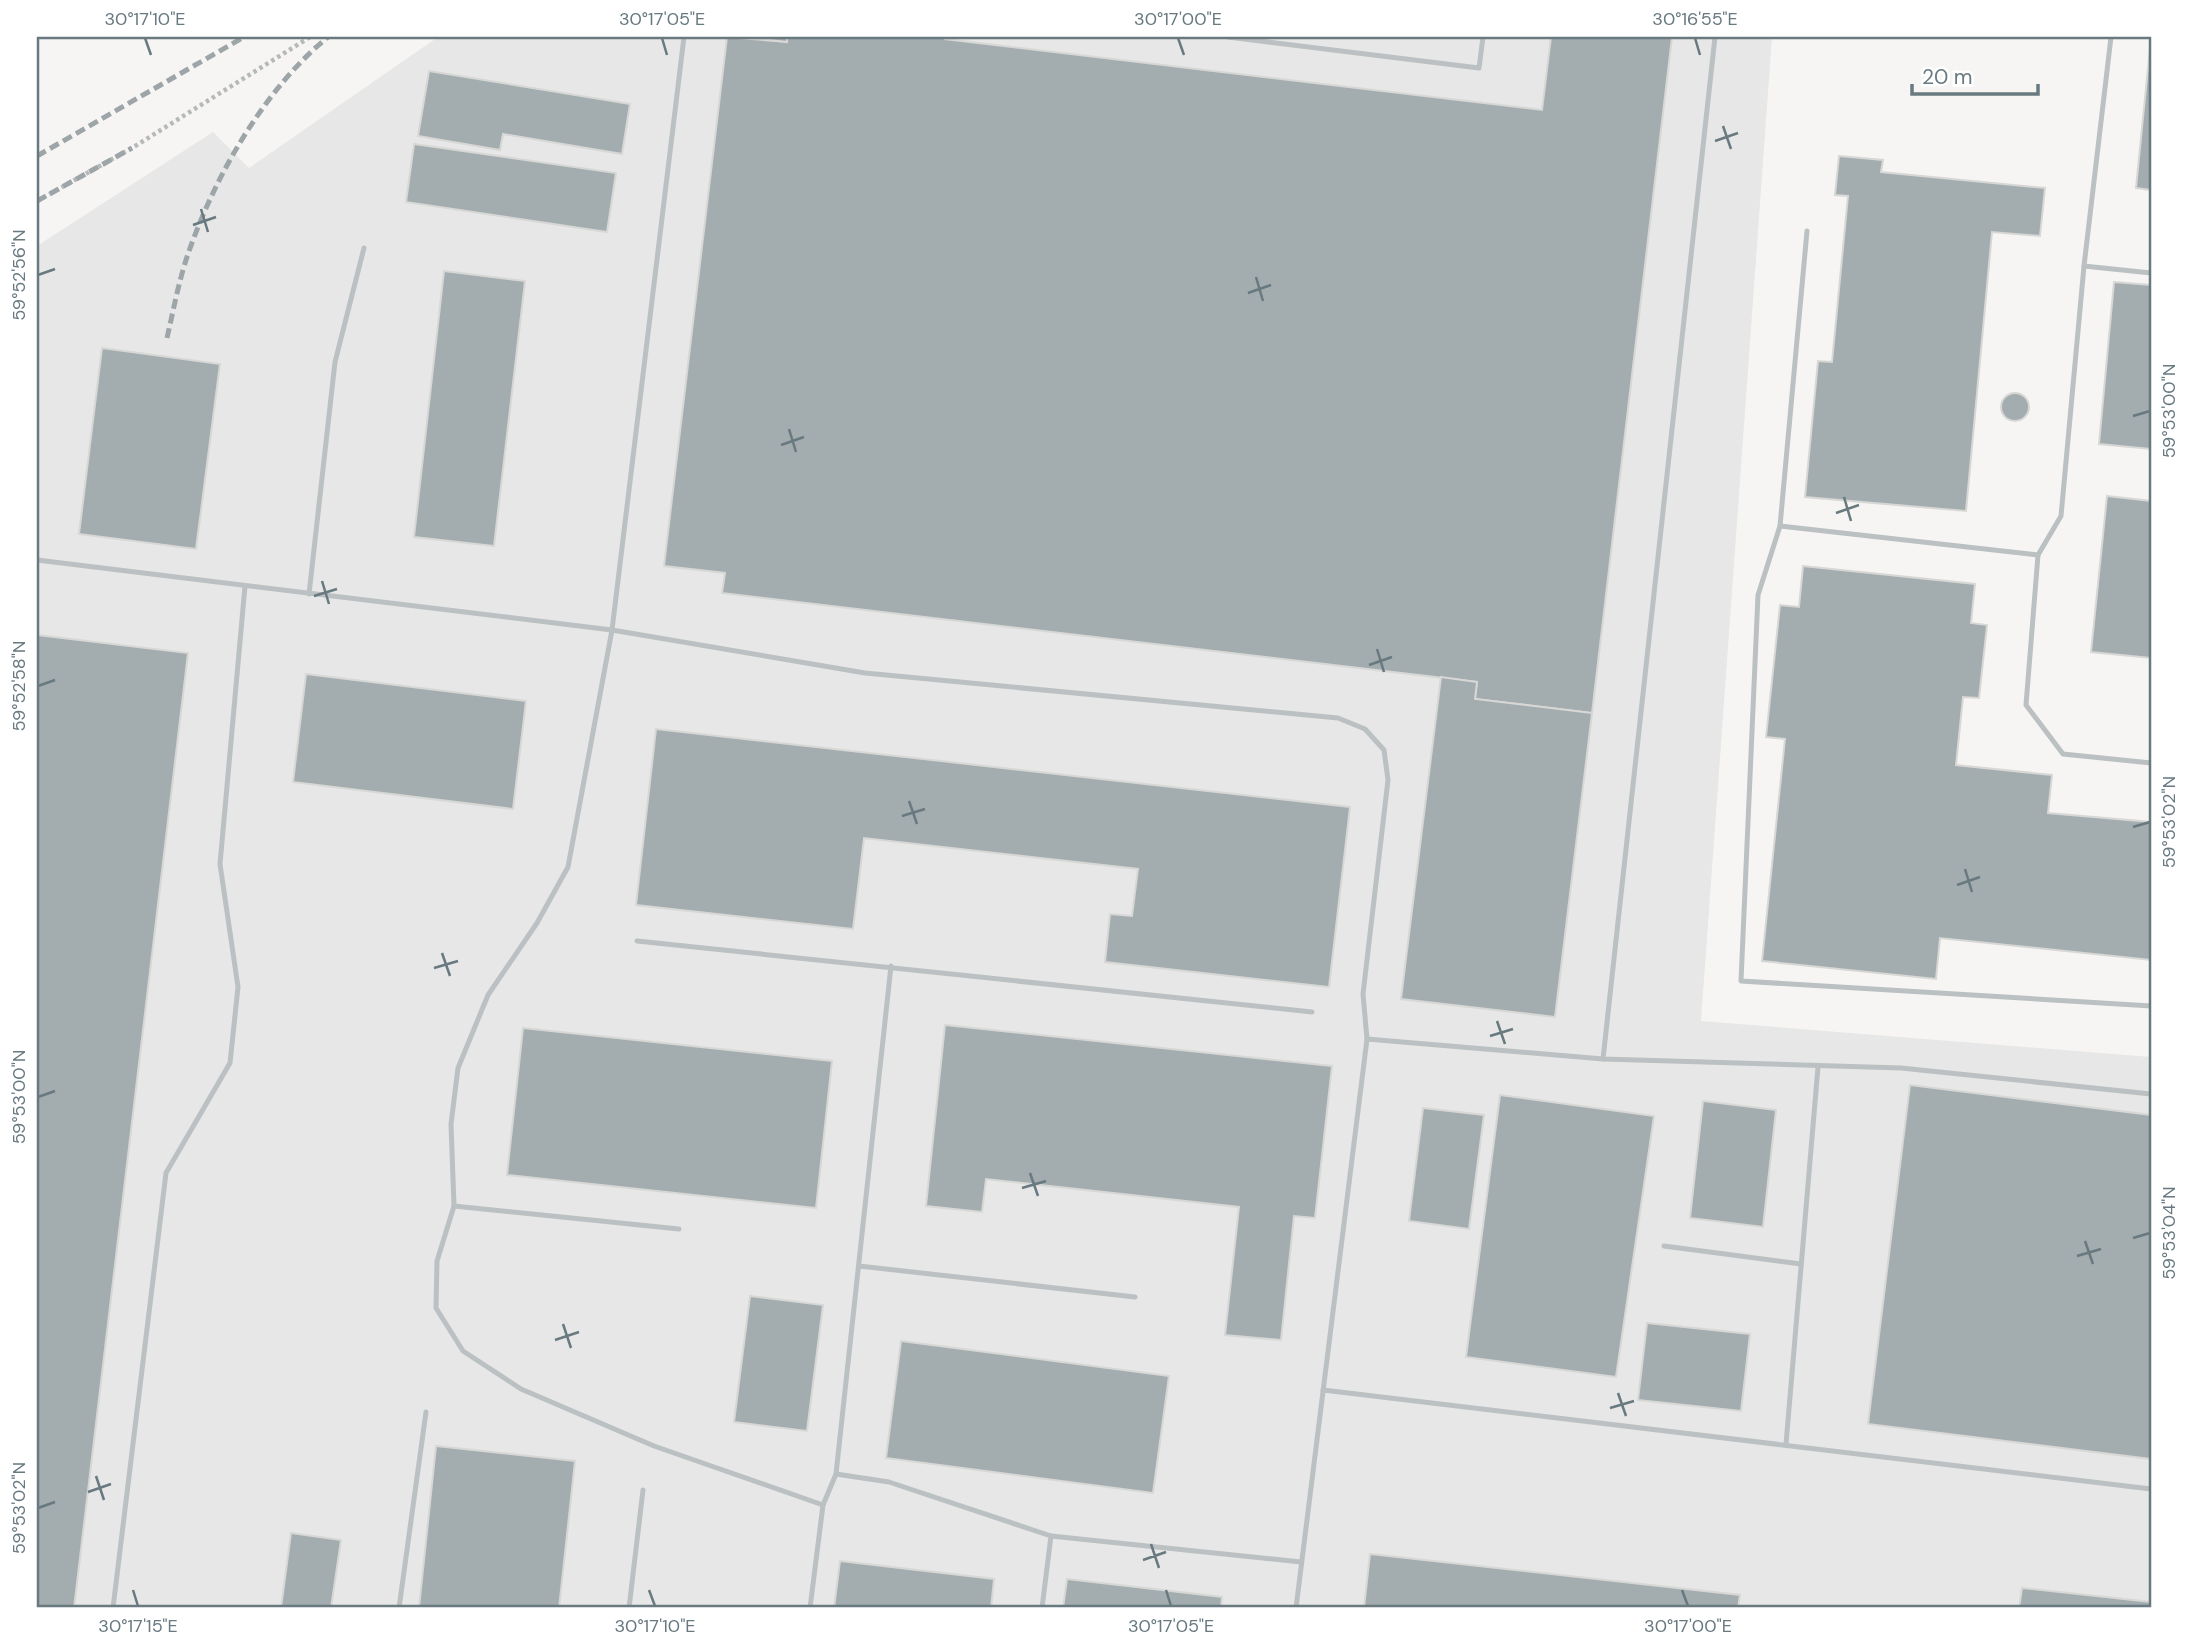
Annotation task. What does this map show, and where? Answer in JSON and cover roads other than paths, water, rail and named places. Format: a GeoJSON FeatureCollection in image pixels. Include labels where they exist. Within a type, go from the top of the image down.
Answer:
{"type":"FeatureCollection","features":[{"type":"Feature","properties":{"kind":"lane"},"geometry":{"type":"LineString","coordinates":[[684,37],[611,630],[568,867],[537,923],[488,995],[458,1068],[451,1124],[454,1206],[437,1261],[436,1308],[463,1351],[521,1389],[654,1446],[823,1505]]}},
{"type":"Feature","properties":{"kind":"lane"},"geometry":{"type":"LineString","coordinates":[[1227,37],[1479,68],[1483,37]]}},
{"type":"Feature","properties":{"kind":"lane"},"geometry":{"type":"LineString","coordinates":[[1604,1059],[1715,37]]}},
{"type":"Feature","properties":{"kind":"lane"},"geometry":{"type":"LineString","coordinates":[[2111,37],[2084,266],[2061,516],[2038,555],[2026,705],[2063,754],[2151,763]]}},
{"type":"Feature","properties":{"kind":"lane"},"geometry":{"type":"LineString","coordinates":[[1807,231],[1780,526],[1758,595],[1741,981],[2151,1006]]}},
{"type":"Feature","properties":{"kind":"lane"},"geometry":{"type":"LineString","coordinates":[[309,594],[335,362],[364,248]]}},
{"type":"Feature","properties":{"kind":"lane"},"geometry":{"type":"LineString","coordinates":[[2084,266],[2151,273]]}},
{"type":"Feature","properties":{"kind":"lane"},"geometry":{"type":"LineString","coordinates":[[1780,526],[2038,555]]}},
{"type":"Feature","properties":{"kind":"lane"},"geometry":{"type":"LineString","coordinates":[[37,560],[611,630],[865,673],[1338,718],[1365,729],[1384,750],[1388,780],[1363,994],[1367,1039],[1296,1608]]}},
{"type":"Feature","properties":{"kind":"lane"},"geometry":{"type":"LineString","coordinates":[[113,1608],[166,1173],[230,1063],[238,988],[220,864],[245,586]]}},
{"type":"Feature","properties":{"kind":"lane"},"geometry":{"type":"LineString","coordinates":[[637,940],[1312,1012]]}},
{"type":"Feature","properties":{"kind":"lane"},"geometry":{"type":"LineString","coordinates":[[810,1608],[823,1505],[836,1475],[891,966]]}},
{"type":"Feature","properties":{"kind":"lane"},"geometry":{"type":"LineString","coordinates":[[1367,1039],[1604,1059],[1901,1068],[2151,1094]]}},
{"type":"Feature","properties":{"kind":"lane"},"geometry":{"type":"LineString","coordinates":[[1786,1444],[1818,1067]]}},
{"type":"Feature","properties":{"kind":"lane"},"geometry":{"type":"LineString","coordinates":[[454,1206],[679,1229]]}},
{"type":"Feature","properties":{"kind":"lane"},"geometry":{"type":"LineString","coordinates":[[1664,1246],[1801,1264]]}},
{"type":"Feature","properties":{"kind":"lane"},"geometry":{"type":"LineString","coordinates":[[859,1266],[1135,1297]]}},
{"type":"Feature","properties":{"kind":"lane"},"geometry":{"type":"LineString","coordinates":[[1323,1390],[2151,1489]]}},
{"type":"Feature","properties":{"kind":"lane"},"geometry":{"type":"LineString","coordinates":[[399,1608],[426,1412]]}},
{"type":"Feature","properties":{"kind":"lane"},"geometry":{"type":"LineString","coordinates":[[836,1475],[888,1482],[1051,1536],[1301,1562]]}},
{"type":"Feature","properties":{"kind":"lane"},"geometry":{"type":"LineString","coordinates":[[629,1608],[643,1490]]}},
{"type":"Feature","properties":{"kind":"lane"},"geometry":{"type":"LineString","coordinates":[[1042,1608],[1051,1536]]}},
{"type":"Feature","properties":{"kind":"railway"},"geometry":{"type":"LineString","coordinates":[[37,156],[244,37]]}},
{"type":"Feature","properties":{"kind":"railway"},"geometry":{"type":"LineString","coordinates":[[167,338],[186,260],[225,169],[261,110],[282,83],[328,37]]}},
{"type":"Feature","properties":{"kind":"railway"},"geometry":{"type":"LineString","coordinates":[[37,201],[132,148]]}}]}
